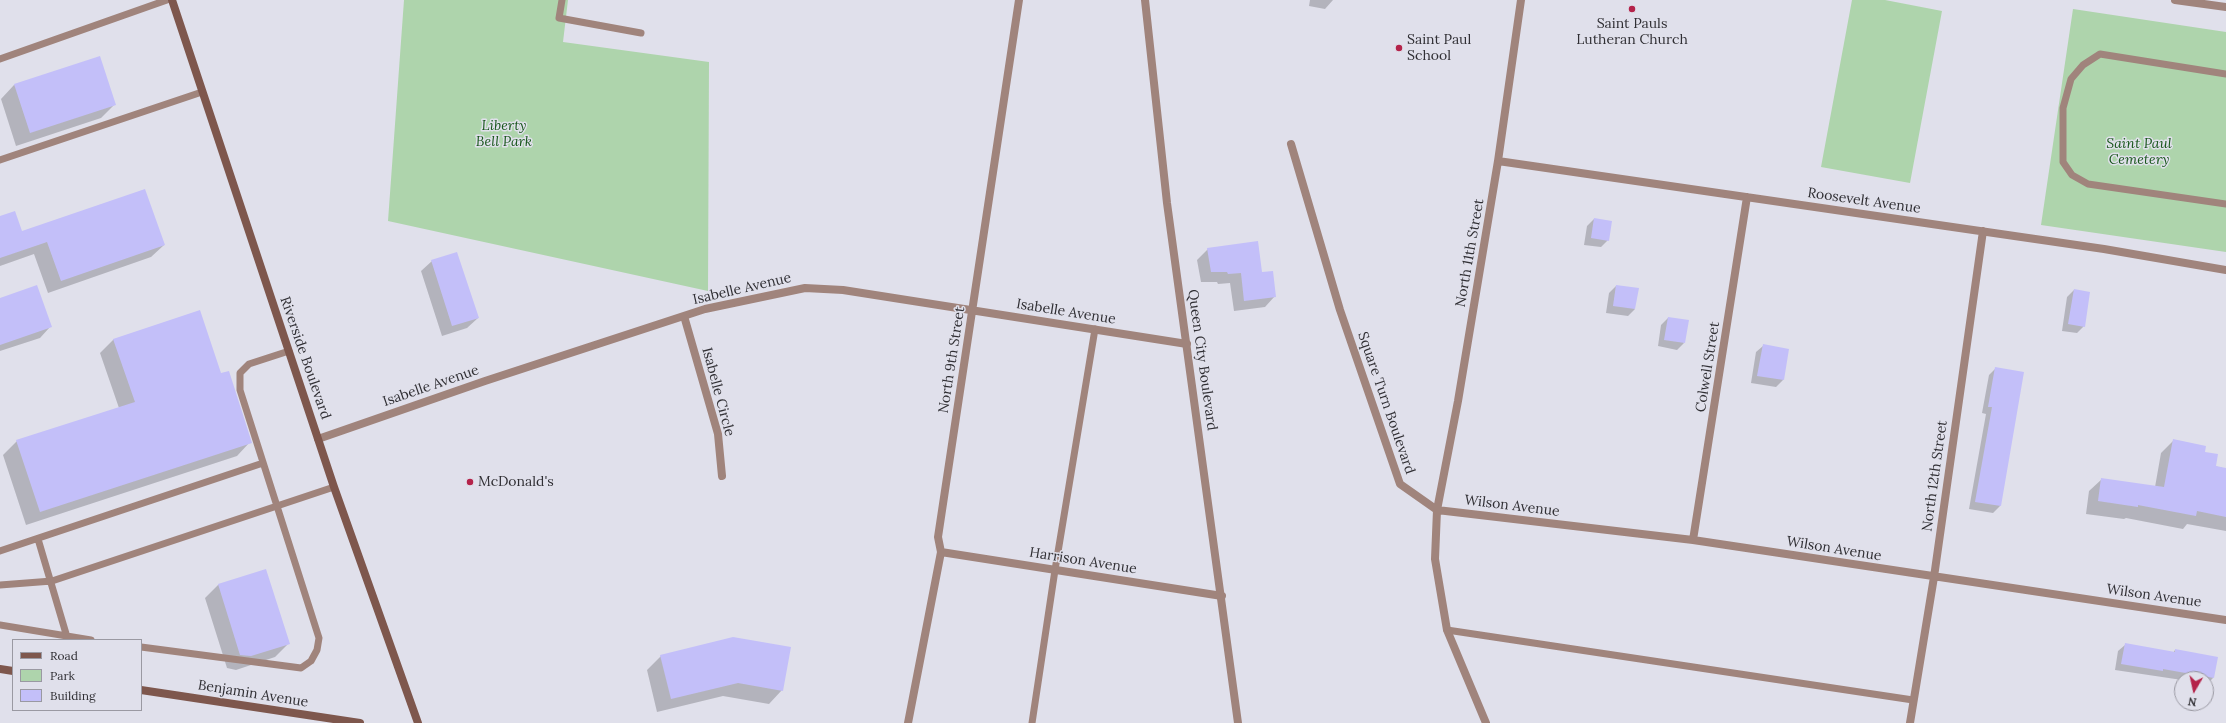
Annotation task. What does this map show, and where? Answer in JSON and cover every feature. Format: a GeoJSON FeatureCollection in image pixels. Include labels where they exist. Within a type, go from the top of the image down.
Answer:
{"type":"FeatureCollection","features":[{"type":"Feature","properties":{"kind":"main road","name":"Riverside Boulevard"},"geometry":{"type":"LineString","coordinates":[[172,0],[334,487],[418,723]]}},
{"type":"Feature","properties":{"kind":"main road"},"geometry":{"type":"LineString","coordinates":[[0,669],[12,671]]}},
{"type":"Feature","properties":{"kind":"main road","name":"Benjamin Avenue"},"geometry":{"type":"LineString","coordinates":[[142,690],[360,723]]}},
{"type":"Feature","properties":{"kind":"street","name":"North 9th Street"},"geometry":{"type":"LineString","coordinates":[[908,723],[941,552],[938,538],[1019,0]]}},
{"type":"Feature","properties":{"kind":"street","name":"Queen City Boulevard"},"geometry":{"type":"LineString","coordinates":[[1145,0],[1167,203],[1222,596],[1238,723]]}},
{"type":"Feature","properties":{"kind":"street","name":"North 11th Street"},"geometry":{"type":"LineString","coordinates":[[1437,510],[1458,401],[1498,161],[1521,0]]}},
{"type":"Feature","properties":{"kind":"street"},"geometry":{"type":"LineString","coordinates":[[2175,0],[2226,7]]}},
{"type":"Feature","properties":{"kind":"street","name":"Square Turn Boulevard"},"geometry":{"type":"LineString","coordinates":[[1291,144],[1340,310],[1400,484],[1437,510]]}},
{"type":"Feature","properties":{"kind":"street","name":"Roosevelt Avenue"},"geometry":{"type":"LineString","coordinates":[[1498,161],[1983,231],[2226,270]]}},
{"type":"Feature","properties":{"kind":"street","name":"Colwell Street"},"geometry":{"type":"LineString","coordinates":[[1693,540],[1747,197]]}},
{"type":"Feature","properties":{"kind":"street","name":"North 12th Street"},"geometry":{"type":"LineString","coordinates":[[1910,723],[1934,577],[1983,231]]}},
{"type":"Feature","properties":{"kind":"street","name":"Isabelle Avenue"},"geometry":{"type":"LineString","coordinates":[[318,439],[485,381],[705,309],[805,288],[843,290],[1187,344]]}},
{"type":"Feature","properties":{"kind":"street","name":"Isabelle Circle"},"geometry":{"type":"LineString","coordinates":[[684,316],[718,434],[722,476]]}},
{"type":"Feature","properties":{"kind":"street"},"geometry":{"type":"LineString","coordinates":[[1437,510],[1435,559],[1447,630],[1486,723]]}},
{"type":"Feature","properties":{"kind":"street","name":"Wilson Avenue"},"geometry":{"type":"LineString","coordinates":[[1437,510],[1693,540],[2226,620]]}},
{"type":"Feature","properties":{"kind":"street","name":"Harrison Avenue"},"geometry":{"type":"LineString","coordinates":[[941,552],[1222,596]]}},
{"type":"Feature","properties":{"kind":"lane"},"geometry":{"type":"LineString","coordinates":[[0,59],[166,0]]}},
{"type":"Feature","properties":{"kind":"lane"},"geometry":{"type":"LineString","coordinates":[[562,0],[559,18],[641,33]]}},
{"type":"Feature","properties":{"kind":"lane"},"geometry":{"type":"LineString","coordinates":[[2226,74],[2100,54],[2083,65],[2072,79],[2063,108],[2063,162],[2072,175],[2088,184],[2226,204]]}},
{"type":"Feature","properties":{"kind":"lane"},"geometry":{"type":"LineString","coordinates":[[0,160],[202,92]]}},
{"type":"Feature","properties":{"kind":"lane"},"geometry":{"type":"LineString","coordinates":[[1032,723],[1055,570],[1095,329]]}},
{"type":"Feature","properties":{"kind":"lane"},"geometry":{"type":"LineString","coordinates":[[142,647],[301,668],[311,661],[317,650],[319,638],[240,390],[240,373],[249,364],[289,351]]}},
{"type":"Feature","properties":{"kind":"lane"},"geometry":{"type":"LineString","coordinates":[[0,551],[263,464]]}},
{"type":"Feature","properties":{"kind":"lane"},"geometry":{"type":"LineString","coordinates":[[0,585],[52,581],[276,505],[334,487]]}},
{"type":"Feature","properties":{"kind":"lane"},"geometry":{"type":"LineString","coordinates":[[38,538],[52,581],[67,637]]}},
{"type":"Feature","properties":{"kind":"lane"},"geometry":{"type":"LineString","coordinates":[[0,625],[81,639]]}},
{"type":"Feature","properties":{"kind":"lane"},"geometry":{"type":"LineString","coordinates":[[1447,630],[1913,700]]}},
{"type":"Feature","properties":{"kind":"green space","name":"Liberty Bell Park"},"geometry":{"type":"Polygon","coordinates":[[[404,0],[568,0],[563,42],[709,62],[708,291],[388,221],[404,0]]]}},
{"type":"Feature","properties":{"kind":"green space"},"geometry":{"type":"Polygon","coordinates":[[[1852,0],[1885,0],[1942,11],[1910,183],[1821,167],[1852,0]]]}},
{"type":"Feature","properties":{"kind":"green space","name":"Saint Paul Cemetery"},"geometry":{"type":"Polygon","coordinates":[[[2073,9],[2226,32],[2226,252],[2041,225],[2073,9]]]}},
{"type":"Feature","properties":{"kind":"building"},"geometry":{"type":"Polygon","coordinates":[[[100,56],[116,105],[30,133],[14,84],[100,56]]]}},
{"type":"Feature","properties":{"kind":"building"},"geometry":{"type":"Polygon","coordinates":[[[145,189],[165,245],[61,281],[47,242],[0,258],[0,216],[15,211],[22,231],[145,189]]]}},
{"type":"Feature","properties":{"kind":"building"},"geometry":{"type":"Polygon","coordinates":[[[1594,218],[1612,221],[1609,241],[1591,238],[1594,218]]]}},
{"type":"Feature","properties":{"kind":"building"},"geometry":{"type":"Polygon","coordinates":[[[1258,241],[1262,272],[1273,271],[1276,297],[1244,301],[1241,273],[1228,274],[1227,272],[1211,272],[1207,248],[1258,241]]]}},
{"type":"Feature","properties":{"kind":"building"},"geometry":{"type":"Polygon","coordinates":[[[457,252],[479,318],[452,326],[431,260],[457,252]]]}},
{"type":"Feature","properties":{"kind":"building"},"geometry":{"type":"Polygon","coordinates":[[[37,285],[52,327],[0,345],[0,298],[37,285]]]}},
{"type":"Feature","properties":{"kind":"building"},"geometry":{"type":"Polygon","coordinates":[[[1616,285],[1639,288],[1635,309],[1613,306],[1616,285]]]}},
{"type":"Feature","properties":{"kind":"building"},"geometry":{"type":"Polygon","coordinates":[[[2074,289],[2090,292],[2085,327],[2068,324],[2074,289]]]}},
{"type":"Feature","properties":{"kind":"building"},"geometry":{"type":"Polygon","coordinates":[[[200,310],[221,373],[229,371],[252,443],[40,512],[16,440],[135,402],[113,339],[200,310]]]}},
{"type":"Feature","properties":{"kind":"building"},"geometry":{"type":"Polygon","coordinates":[[[1668,317],[1689,320],[1685,343],[1664,340],[1668,317]]]}},
{"type":"Feature","properties":{"kind":"building"},"geometry":{"type":"Polygon","coordinates":[[[1763,344],[1789,349],[1784,380],[1757,376],[1763,344]]]}},
{"type":"Feature","properties":{"kind":"building"},"geometry":{"type":"Polygon","coordinates":[[[1995,367],[2024,372],[2001,506],[1975,502],[1992,407],[1988,407],[1995,367]]]}},
{"type":"Feature","properties":{"kind":"building"},"geometry":{"type":"Polygon","coordinates":[[[2173,439],[2206,446],[2205,452],[2218,454],[2216,466],[2226,468],[2226,517],[2197,511],[2196,516],[2138,505],[2138,507],[2098,501],[2101,478],[2164,487],[2173,439]]]}},
{"type":"Feature","properties":{"kind":"building"},"geometry":{"type":"Polygon","coordinates":[[[266,569],[290,644],[251,656],[240,655],[218,584],[266,569]]]}},
{"type":"Feature","properties":{"kind":"building"},"geometry":{"type":"Polygon","coordinates":[[[733,637],[791,647],[783,691],[738,683],[671,699],[660,655],[733,637]]]}},
{"type":"Feature","properties":{"kind":"building"},"geometry":{"type":"Polygon","coordinates":[[[2125,643],[2175,652],[2175,649],[2218,657],[2214,678],[2214,671],[2174,671],[2163,669],[2163,671],[2121,664],[2125,643]]]}},
{"type":"Feature","properties":{"kind":"place","name":"Saint Pauls Lutheran Church"},"geometry":{"type":"Point","coordinates":[1632,9]}},
{"type":"Feature","properties":{"kind":"place","name":"Saint Paul School"},"geometry":{"type":"Point","coordinates":[1399,48]}},
{"type":"Feature","properties":{"kind":"place","name":"McDonald's"},"geometry":{"type":"Point","coordinates":[470,482]}}]}
